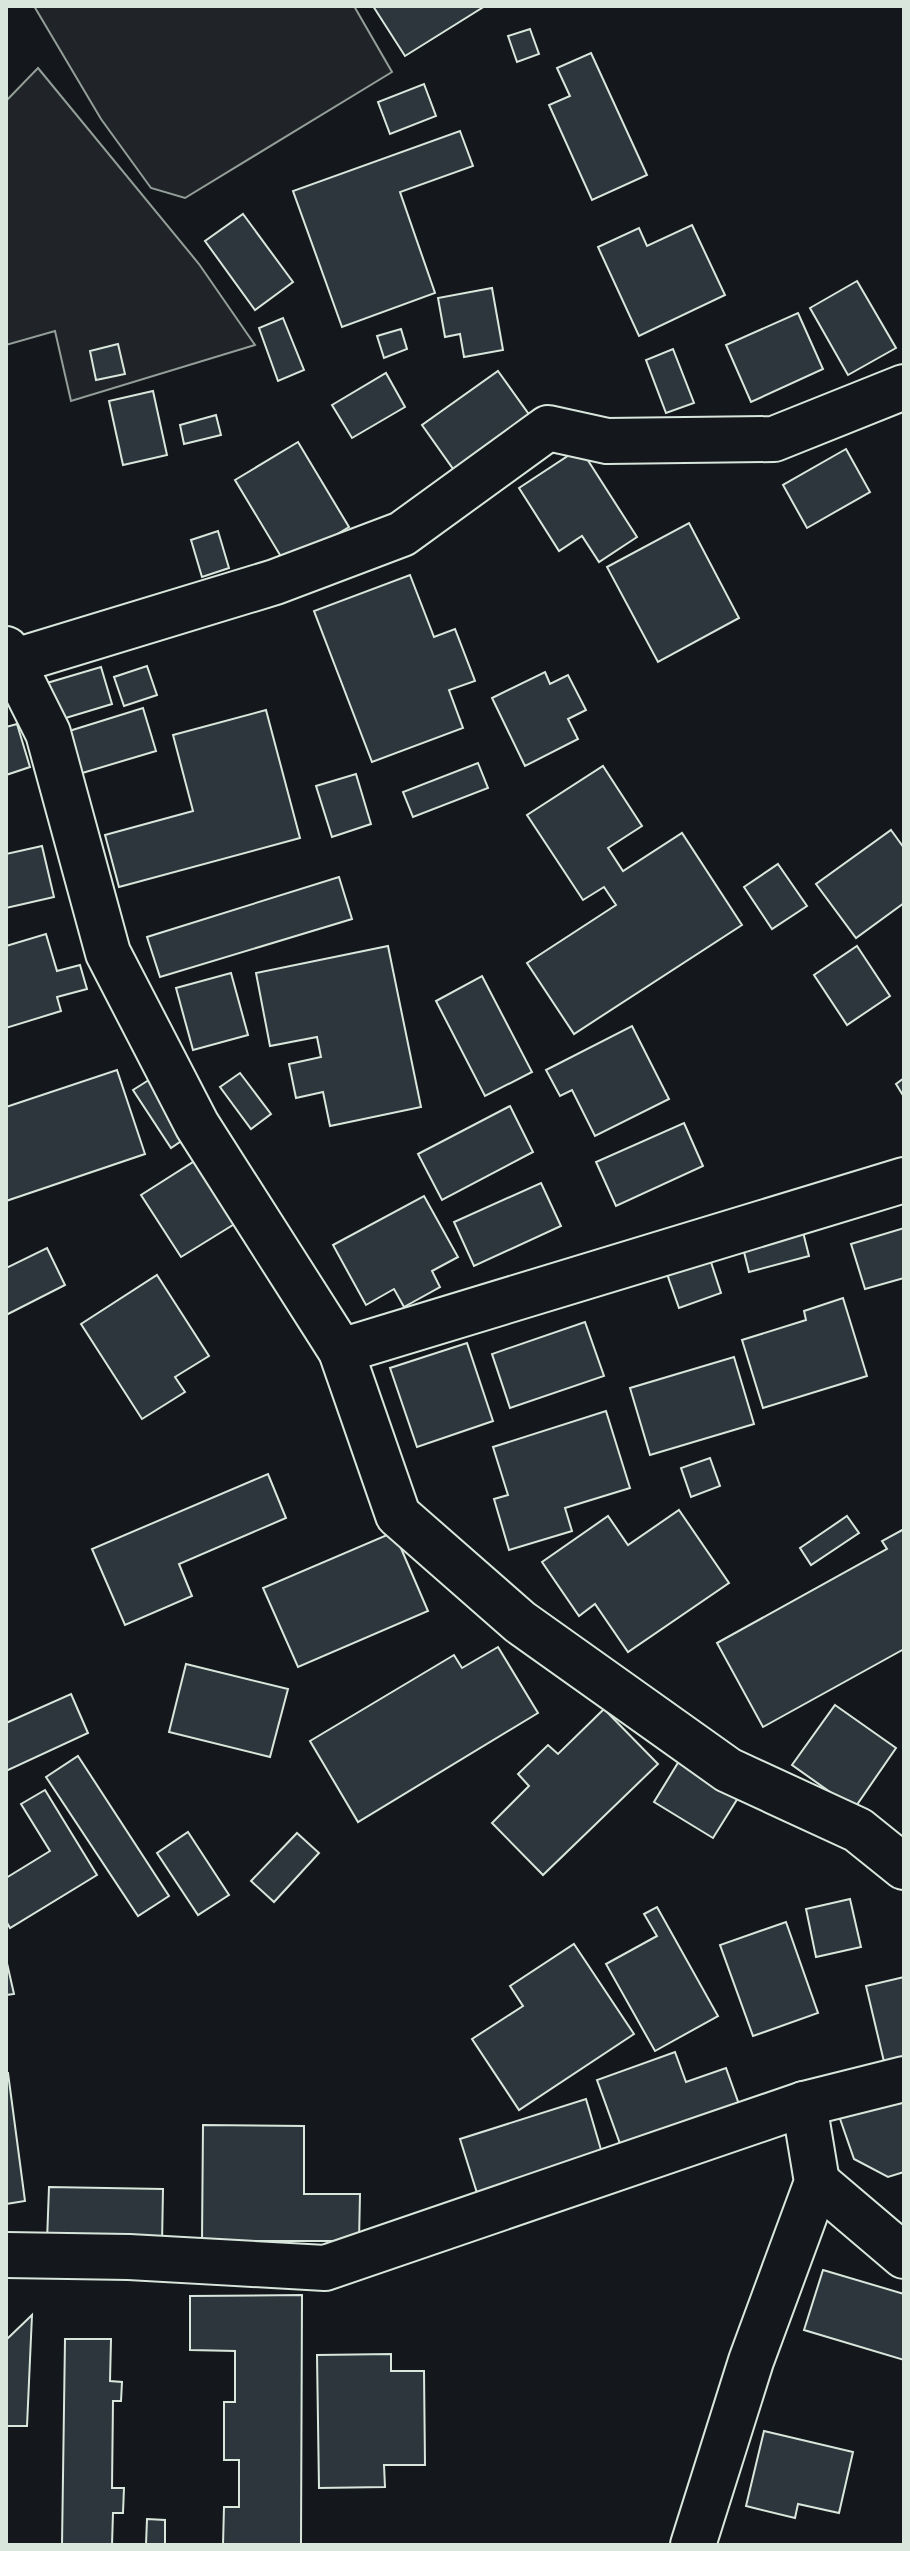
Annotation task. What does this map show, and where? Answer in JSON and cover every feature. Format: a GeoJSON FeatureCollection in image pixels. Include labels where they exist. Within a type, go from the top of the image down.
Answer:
{"type":"FeatureCollection","features":[{"type":"Feature","properties":{"kind":"street"},"geometry":{"type":"LineString","coordinates":[[904,387],[774,439],[607,441],[548,428],[402,534],[275,582],[9,655],[48,733],[108,953],[197,1125],[341,1351],[398,1515],[520,1622],[728,1770],[858,1830],[904,1867]]}},
{"type":"Feature","properties":{"kind":"street"},"geometry":{"type":"LineString","coordinates":[[341,1351],[904,1180]]}},
{"type":"Feature","properties":{"kind":"street"},"geometry":{"type":"LineString","coordinates":[[6,2255],[129,2257],[325,2268],[804,2104],[904,2079]]}},
{"type":"Feature","properties":{"kind":"street"},"geometry":{"type":"LineString","coordinates":[[693,2545],[751,2361],[817,2182],[804,2104]]}},
{"type":"Feature","properties":{"kind":"street"},"geometry":{"type":"LineString","coordinates":[[817,2182],[904,2256]]}},
{"type":"Feature","properties":{"kind":"shaded area"},"geometry":{"type":"Polygon","coordinates":[[[34,6],[354,6],[392,72],[185,198],[151,188],[101,119],[34,6]]]}},
{"type":"Feature","properties":{"kind":"shaded area"},"geometry":{"type":"Polygon","coordinates":[[[38,68],[199,264],[255,345],[71,401],[55,331],[6,345],[6,101],[38,68]]]}},
{"type":"Feature","properties":{"kind":"building"},"geometry":{"type":"Polygon","coordinates":[[[373,6],[485,6],[405,56],[373,6]]]}},
{"type":"Feature","properties":{"kind":"building"},"geometry":{"type":"Polygon","coordinates":[[[530,29],[539,54],[517,62],[508,36],[530,29]]]}},
{"type":"Feature","properties":{"kind":"building"},"geometry":{"type":"Polygon","coordinates":[[[591,53],[647,175],[592,200],[549,105],[570,96],[557,68],[591,53]]]}},
{"type":"Feature","properties":{"kind":"building"},"geometry":{"type":"Polygon","coordinates":[[[424,84],[436,116],[390,134],[378,102],[424,84]]]}},
{"type":"Feature","properties":{"kind":"building"},"geometry":{"type":"Polygon","coordinates":[[[460,131],[473,166],[400,192],[435,293],[342,327],[293,191],[460,131]]]}},
{"type":"Feature","properties":{"kind":"building"},"geometry":{"type":"Polygon","coordinates":[[[243,214],[293,282],[255,310],[205,241],[243,214]]]}},
{"type":"Feature","properties":{"kind":"building"},"geometry":{"type":"Polygon","coordinates":[[[692,225],[725,295],[639,336],[598,247],[639,228],[647,246],[692,225]]]}},
{"type":"Feature","properties":{"kind":"building"},"geometry":{"type":"Polygon","coordinates":[[[857,281],[896,348],[848,375],[810,308],[857,281]]]}},
{"type":"Feature","properties":{"kind":"building"},"geometry":{"type":"Polygon","coordinates":[[[492,288],[503,350],[464,357],[460,334],[445,337],[438,298],[492,288]]]}},
{"type":"Feature","properties":{"kind":"building"},"geometry":{"type":"Polygon","coordinates":[[[798,313],[823,369],[751,402],[726,345],[798,313]]]}},
{"type":"Feature","properties":{"kind":"building"},"geometry":{"type":"Polygon","coordinates":[[[283,318],[304,370],[278,381],[259,328],[283,318]]]}},
{"type":"Feature","properties":{"kind":"building"},"geometry":{"type":"Polygon","coordinates":[[[401,329],[407,349],[384,358],[377,336],[401,329]]]}},
{"type":"Feature","properties":{"kind":"building"},"geometry":{"type":"Polygon","coordinates":[[[118,344],[125,374],[96,380],[90,351],[118,344]]]}},
{"type":"Feature","properties":{"kind":"building"},"geometry":{"type":"Polygon","coordinates":[[[673,349],[694,403],[666,413],[646,360],[673,349]]]}},
{"type":"Feature","properties":{"kind":"building"},"geometry":{"type":"Polygon","coordinates":[[[498,371],[533,420],[456,473],[422,425],[498,371]]]}},
{"type":"Feature","properties":{"kind":"building"},"geometry":{"type":"Polygon","coordinates":[[[386,373],[405,407],[352,438],[332,405],[386,373]]]}},
{"type":"Feature","properties":{"kind":"building"},"geometry":{"type":"Polygon","coordinates":[[[153,391],[167,455],[123,465],[109,401],[153,391]]]}},
{"type":"Feature","properties":{"kind":"building"},"geometry":{"type":"Polygon","coordinates":[[[216,415],[221,435],[184,444],[180,425],[216,415]]]}},
{"type":"Feature","properties":{"kind":"building"},"geometry":{"type":"Polygon","coordinates":[[[298,442],[349,527],[286,565],[235,480],[298,442]]]}},
{"type":"Feature","properties":{"kind":"building"},"geometry":{"type":"Polygon","coordinates":[[[580,448],[637,537],[599,562],[582,536],[559,551],[519,488],[580,448]]]}},
{"type":"Feature","properties":{"kind":"building"},"geometry":{"type":"Polygon","coordinates":[[[846,449],[870,492],[807,528],[783,485],[846,449]]]}},
{"type":"Feature","properties":{"kind":"building"},"geometry":{"type":"Polygon","coordinates":[[[689,523],[739,618],[658,662],[607,567],[689,523]]]}},
{"type":"Feature","properties":{"kind":"building"},"geometry":{"type":"Polygon","coordinates":[[[218,531],[229,568],[202,577],[191,540],[218,531]]]}},
{"type":"Feature","properties":{"kind":"building"},"geometry":{"type":"Polygon","coordinates":[[[410,575],[434,637],[455,629],[475,681],[449,690],[463,728],[372,762],[314,611],[410,575]]]}},
{"type":"Feature","properties":{"kind":"building"},"geometry":{"type":"Polygon","coordinates":[[[147,666],[157,695],[124,706],[114,677],[147,666]]]}},
{"type":"Feature","properties":{"kind":"building"},"geometry":{"type":"Polygon","coordinates":[[[101,667],[112,704],[59,720],[47,683],[101,667]]]}},
{"type":"Feature","properties":{"kind":"building"},"geometry":{"type":"Polygon","coordinates":[[[545,672],[550,684],[568,675],[586,710],[568,719],[578,739],[525,766],[492,698],[545,672]]]}},
{"type":"Feature","properties":{"kind":"building"},"geometry":{"type":"Polygon","coordinates":[[[143,708],[156,751],[79,774],[66,732],[143,708]]]}},
{"type":"Feature","properties":{"kind":"building"},"geometry":{"type":"Polygon","coordinates":[[[266,710],[300,838],[119,887],[105,835],[193,811],[173,735],[266,710]]]}},
{"type":"Feature","properties":{"kind":"building"},"geometry":{"type":"Polygon","coordinates":[[[17,724],[30,767],[6,775],[6,727],[17,724]]]}},
{"type":"Feature","properties":{"kind":"building"},"geometry":{"type":"Polygon","coordinates":[[[478,763],[488,788],[413,817],[403,792],[478,763]]]}},
{"type":"Feature","properties":{"kind":"building"},"geometry":{"type":"Polygon","coordinates":[[[603,766],[642,826],[608,848],[623,871],[682,833],[742,925],[574,1034],[527,963],[616,905],[604,887],[583,900],[527,815],[603,766]]]}},
{"type":"Feature","properties":{"kind":"building"},"geometry":{"type":"Polygon","coordinates":[[[356,774],[371,824],[332,837],[316,786],[356,774]]]}},
{"type":"Feature","properties":{"kind":"building"},"geometry":{"type":"Polygon","coordinates":[[[891,830],[904,848],[904,903],[856,938],[816,884],[891,830]]]}},
{"type":"Feature","properties":{"kind":"building"},"geometry":{"type":"Polygon","coordinates":[[[42,846],[54,897],[6,908],[6,854],[42,846]]]}},
{"type":"Feature","properties":{"kind":"building"},"geometry":{"type":"Polygon","coordinates":[[[778,864],[807,906],[772,929],[744,887],[778,864]]]}},
{"type":"Feature","properties":{"kind":"building"},"geometry":{"type":"Polygon","coordinates":[[[339,877],[352,919],[160,977],[147,937],[339,877]]]}},
{"type":"Feature","properties":{"kind":"building"},"geometry":{"type":"Polygon","coordinates":[[[46,934],[57,971],[80,965],[87,989],[57,997],[61,1011],[6,1028],[6,946],[46,934]]]}},
{"type":"Feature","properties":{"kind":"building"},"geometry":{"type":"Polygon","coordinates":[[[388,946],[421,1107],[330,1126],[323,1092],[296,1098],[289,1064],[321,1057],[317,1037],[270,1046],[256,973],[388,946]]]}},
{"type":"Feature","properties":{"kind":"building"},"geometry":{"type":"Polygon","coordinates":[[[857,946],[890,996],[847,1025],[814,975],[857,946]]]}},
{"type":"Feature","properties":{"kind":"building"},"geometry":{"type":"Polygon","coordinates":[[[231,973],[248,1035],[193,1050],[176,988],[231,973]]]}},
{"type":"Feature","properties":{"kind":"building"},"geometry":{"type":"Polygon","coordinates":[[[482,976],[532,1072],[485,1096],[436,1001],[482,976]]]}},
{"type":"Feature","properties":{"kind":"building"},"geometry":{"type":"Polygon","coordinates":[[[632,1026],[669,1099],[595,1136],[572,1090],[560,1096],[546,1070],[632,1026]]]}},
{"type":"Feature","properties":{"kind":"building"},"geometry":{"type":"Polygon","coordinates":[[[117,1070],[145,1154],[6,1201],[6,1107],[117,1070]]]}},
{"type":"Feature","properties":{"kind":"building"},"geometry":{"type":"Polygon","coordinates":[[[240,1073],[271,1114],[251,1129],[220,1087],[240,1073]]]}},
{"type":"Feature","properties":{"kind":"building"},"geometry":{"type":"Polygon","coordinates":[[[152,1078],[190,1135],[171,1148],[133,1090],[152,1078]]]}},
{"type":"Feature","properties":{"kind":"building"},"geometry":{"type":"Polygon","coordinates":[[[904,1078],[904,1097],[896,1084],[904,1078]]]}},
{"type":"Feature","properties":{"kind":"building"},"geometry":{"type":"Polygon","coordinates":[[[510,1106],[533,1152],[442,1200],[418,1154],[510,1106]]]}},
{"type":"Feature","properties":{"kind":"building"},"geometry":{"type":"Polygon","coordinates":[[[684,1123],[703,1166],[616,1206],[596,1162],[684,1123]]]}},
{"type":"Feature","properties":{"kind":"building"},"geometry":{"type":"Polygon","coordinates":[[[201,1157],[241,1220],[181,1257],[141,1195],[201,1157]]]}},
{"type":"Feature","properties":{"kind":"building"},"geometry":{"type":"Polygon","coordinates":[[[541,1183],[561,1226],[474,1266],[454,1222],[541,1183]]]}},
{"type":"Feature","properties":{"kind":"building"},"geometry":{"type":"Polygon","coordinates":[[[424,1196],[458,1257],[432,1271],[440,1287],[404,1307],[394,1289],[366,1305],[333,1245],[424,1196]]]}},
{"type":"Feature","properties":{"kind":"building"},"geometry":{"type":"Polygon","coordinates":[[[801,1224],[809,1256],[749,1272],[741,1240],[801,1224]]]}},
{"type":"Feature","properties":{"kind":"building"},"geometry":{"type":"Polygon","coordinates":[[[904,1228],[904,1278],[865,1289],[851,1244],[904,1228]]]}},
{"type":"Feature","properties":{"kind":"building"},"geometry":{"type":"Polygon","coordinates":[[[47,1248],[65,1285],[6,1315],[6,1268],[47,1248]]]}},
{"type":"Feature","properties":{"kind":"building"},"geometry":{"type":"Polygon","coordinates":[[[709,1256],[721,1293],[679,1308],[666,1271],[709,1256]]]}},
{"type":"Feature","properties":{"kind":"building"},"geometry":{"type":"Polygon","coordinates":[[[157,1275],[209,1356],[175,1377],[185,1392],[142,1419],[81,1324],[157,1275]]]}},
{"type":"Feature","properties":{"kind":"building"},"geometry":{"type":"Polygon","coordinates":[[[843,1298],[867,1376],[763,1408],[742,1340],[806,1320],[804,1311],[843,1298]]]}},
{"type":"Feature","properties":{"kind":"building"},"geometry":{"type":"Polygon","coordinates":[[[585,1322],[604,1376],[510,1408],[492,1354],[585,1322]]]}},
{"type":"Feature","properties":{"kind":"building"},"geometry":{"type":"Polygon","coordinates":[[[467,1343],[493,1421],[417,1447],[390,1368],[467,1343]]]}},
{"type":"Feature","properties":{"kind":"building"},"geometry":{"type":"Polygon","coordinates":[[[734,1357],[754,1424],[650,1455],[630,1388],[734,1357]]]}},
{"type":"Feature","properties":{"kind":"building"},"geometry":{"type":"Polygon","coordinates":[[[606,1411],[630,1488],[565,1508],[572,1531],[509,1550],[494,1499],[508,1495],[493,1447],[606,1411]]]}},
{"type":"Feature","properties":{"kind":"building"},"geometry":{"type":"Polygon","coordinates":[[[710,1458],[720,1486],[691,1497],[681,1468],[710,1458]]]}},
{"type":"Feature","properties":{"kind":"building"},"geometry":{"type":"Polygon","coordinates":[[[268,1474],[286,1518],[179,1564],[192,1596],[125,1625],[92,1549],[268,1474]]]}},
{"type":"Feature","properties":{"kind":"building"},"geometry":{"type":"Polygon","coordinates":[[[679,1510],[729,1583],[628,1652],[595,1604],[579,1616],[542,1562],[608,1516],[628,1545],[679,1510]]]}},
{"type":"Feature","properties":{"kind":"building"},"geometry":{"type":"Polygon","coordinates":[[[847,1516],[859,1533],[811,1565],[800,1548],[847,1516]]]}},
{"type":"Feature","properties":{"kind":"building"},"geometry":{"type":"Polygon","coordinates":[[[904,1529],[904,1649],[763,1727],[717,1643],[887,1549],[882,1541],[904,1529]]]}},
{"type":"Feature","properties":{"kind":"building"},"geometry":{"type":"Polygon","coordinates":[[[394,1532],[428,1611],[298,1667],[263,1588],[394,1532]]]}},
{"type":"Feature","properties":{"kind":"building"},"geometry":{"type":"Polygon","coordinates":[[[498,1647],[538,1713],[358,1822],[310,1741],[454,1655],[462,1668],[498,1647]]]}},
{"type":"Feature","properties":{"kind":"building"},"geometry":{"type":"Polygon","coordinates":[[[186,1664],[288,1689],[270,1757],[169,1732],[186,1664]]]}},
{"type":"Feature","properties":{"kind":"building"},"geometry":{"type":"Polygon","coordinates":[[[71,1694],[88,1733],[6,1771],[6,1723],[71,1694]]]}},
{"type":"Feature","properties":{"kind":"building"},"geometry":{"type":"Polygon","coordinates":[[[835,1705],[896,1748],[854,1809],[792,1765],[835,1705]]]}},
{"type":"Feature","properties":{"kind":"building"},"geometry":{"type":"Polygon","coordinates":[[[604,1709],[658,1764],[543,1875],[492,1823],[529,1786],[518,1774],[548,1745],[558,1754],[604,1709]]]}},
{"type":"Feature","properties":{"kind":"building"},"geometry":{"type":"Polygon","coordinates":[[[684,1753],[743,1790],[713,1838],[654,1802],[684,1753]]]}},
{"type":"Feature","properties":{"kind":"building"},"geometry":{"type":"Polygon","coordinates":[[[78,1756],[169,1896],[138,1916],[46,1777],[78,1756]]]}},
{"type":"Feature","properties":{"kind":"building"},"geometry":{"type":"Polygon","coordinates":[[[45,1790],[97,1875],[10,1928],[6,1921],[6,1878],[50,1851],[21,1804],[45,1790]]]}},
{"type":"Feature","properties":{"kind":"building"},"geometry":{"type":"Polygon","coordinates":[[[188,1832],[229,1895],[198,1915],[157,1853],[188,1832]]]}},
{"type":"Feature","properties":{"kind":"building"},"geometry":{"type":"Polygon","coordinates":[[[297,1833],[319,1853],[274,1902],[251,1881],[297,1833]]]}},
{"type":"Feature","properties":{"kind":"building"},"geometry":{"type":"Polygon","coordinates":[[[850,1899],[861,1947],[816,1957],[806,1909],[850,1899]]]}},
{"type":"Feature","properties":{"kind":"building"},"geometry":{"type":"Polygon","coordinates":[[[657,1907],[718,2016],[655,2051],[606,1964],[657,1936],[644,1914],[657,1907]]]}},
{"type":"Feature","properties":{"kind":"building"},"geometry":{"type":"Polygon","coordinates":[[[786,1922],[818,2013],[753,2036],[720,1945],[786,1922]]]}},
{"type":"Feature","properties":{"kind":"building"},"geometry":{"type":"Polygon","coordinates":[[[574,1944],[634,2034],[519,2110],[472,2039],[523,2006],[510,1986],[574,1944]]]}},
{"type":"Feature","properties":{"kind":"building"},"geometry":{"type":"Polygon","coordinates":[[[6,1959],[14,1994],[6,1995],[6,1959]]]}},
{"type":"Feature","properties":{"kind":"building"},"geometry":{"type":"Polygon","coordinates":[[[904,1977],[904,2061],[885,2066],[866,1986],[904,1977]]]}},
{"type":"Feature","properties":{"kind":"building"},"geometry":{"type":"Polygon","coordinates":[[[675,2052],[686,2082],[726,2068],[741,2110],[623,2152],[597,2080],[675,2052]]]}},
{"type":"Feature","properties":{"kind":"building"},"geometry":{"type":"Polygon","coordinates":[[[6,2073],[25,2201],[6,2204],[6,2073]]]}},
{"type":"Feature","properties":{"kind":"building"},"geometry":{"type":"Polygon","coordinates":[[[904,2095],[904,2172],[888,2177],[854,2159],[839,2116],[904,2095]]]}},
{"type":"Feature","properties":{"kind":"building"},"geometry":{"type":"Polygon","coordinates":[[[586,2099],[602,2153],[477,2193],[460,2139],[586,2099]]]}},
{"type":"Feature","properties":{"kind":"building"},"geometry":{"type":"Polygon","coordinates":[[[203,2125],[304,2126],[304,2194],[360,2194],[359,2241],[202,2241],[203,2125]]]}},
{"type":"Feature","properties":{"kind":"building"},"geometry":{"type":"Polygon","coordinates":[[[49,2187],[163,2189],[162,2244],[47,2241],[49,2187]]]}},
{"type":"Feature","properties":{"kind":"building"},"geometry":{"type":"Polygon","coordinates":[[[823,2270],[904,2294],[904,2360],[804,2330],[823,2270]]]}},
{"type":"Feature","properties":{"kind":"building"},"geometry":{"type":"Polygon","coordinates":[[[302,2295],[301,2545],[223,2545],[224,2507],[239,2507],[239,2460],[224,2460],[224,2402],[235,2402],[235,2351],[190,2350],[190,2296],[302,2295]]]}},
{"type":"Feature","properties":{"kind":"building"},"geometry":{"type":"Polygon","coordinates":[[[32,2315],[27,2426],[6,2426],[6,2340],[32,2315]]]}},
{"type":"Feature","properties":{"kind":"building"},"geometry":{"type":"Polygon","coordinates":[[[65,2339],[111,2339],[110,2381],[122,2382],[121,2401],[113,2401],[112,2488],[124,2488],[123,2513],[113,2513],[112,2545],[62,2545],[65,2339]]]}},
{"type":"Feature","properties":{"kind":"building"},"geometry":{"type":"Polygon","coordinates":[[[391,2354],[391,2371],[424,2371],[425,2465],[384,2465],[385,2487],[319,2488],[317,2355],[391,2354]]]}},
{"type":"Feature","properties":{"kind":"building"},"geometry":{"type":"Polygon","coordinates":[[[764,2431],[853,2452],[839,2513],[798,2504],[795,2518],[746,2506],[764,2431]]]}},
{"type":"Feature","properties":{"kind":"building"},"geometry":{"type":"Polygon","coordinates":[[[147,2519],[165,2520],[165,2545],[146,2545],[147,2519]]]}}]}
